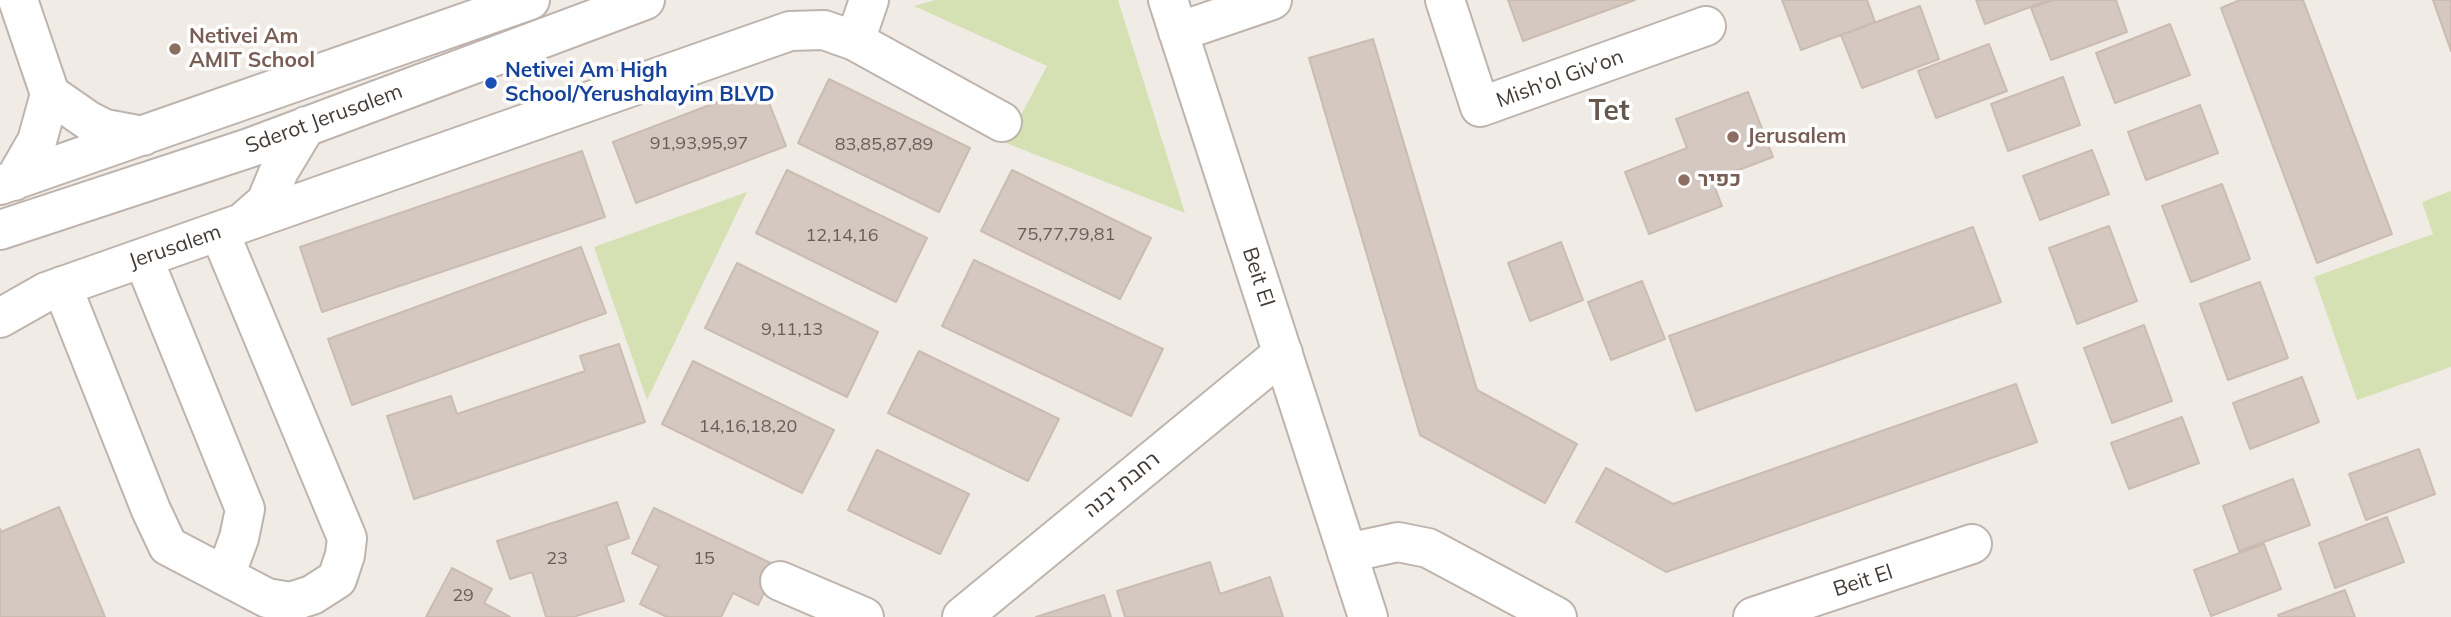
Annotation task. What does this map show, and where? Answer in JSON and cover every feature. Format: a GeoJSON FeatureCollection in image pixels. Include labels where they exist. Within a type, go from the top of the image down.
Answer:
{"type":"FeatureCollection","features":[{"type":"Feature","properties":{"kind":"street"},"geometry":{"type":"LineString","coordinates":[[7,183],[37,141],[50,94],[18,0]]}},
{"type":"Feature","properties":{"kind":"street","name":"Sderot Jerusalem"},"geometry":{"type":"LineString","coordinates":[[7,183],[530,0]]}},
{"type":"Feature","properties":{"kind":"street","name":"Sderot Jerusalem"},"geometry":{"type":"LineString","coordinates":[[0,230],[248,148],[645,0]]}},
{"type":"Feature","properties":{"kind":"street"},"geometry":{"type":"LineString","coordinates":[[855,41],[869,0]]}},
{"type":"Feature","properties":{"kind":"street"},"geometry":{"type":"LineString","coordinates":[[1173,16],[1272,0]]}},
{"type":"Feature","properties":{"kind":"street","name":"Mish'ol Giv'on"},"geometry":{"type":"LineString","coordinates":[[1445,0],[1480,107],[1706,26]]}},
{"type":"Feature","properties":{"kind":"street","name":"Beit El"},"geometry":{"type":"LineString","coordinates":[[1173,16],[1368,617]]}},
{"type":"Feature","properties":{"kind":"street"},"geometry":{"type":"LineString","coordinates":[[62,286],[150,510],[168,546],[267,598],[290,602],[312,595],[337,579],[347,538],[230,227],[790,31],[824,30],[855,41],[1002,122]]}},
{"type":"Feature","properties":{"kind":"street"},"geometry":{"type":"LineString","coordinates":[[50,94],[105,129],[143,136]]}},
{"type":"Feature","properties":{"kind":"street","name":"Jerusalem"},"geometry":{"type":"LineString","coordinates":[[0,318],[46,292],[230,227],[266,202],[279,171],[306,126]]}},
{"type":"Feature","properties":{"kind":"street"},"geometry":{"type":"LineString","coordinates":[[143,258],[245,509],[239,538],[225,576]]}},
{"type":"Feature","properties":{"kind":"street","name":"רחבת יבנה"},"geometry":{"type":"LineString","coordinates":[[962,617],[1283,353]]}},
{"type":"Feature","properties":{"kind":"street"},"geometry":{"type":"LineString","coordinates":[[1347,554],[1398,542],[1428,548],[1557,617]]}},
{"type":"Feature","properties":{"kind":"street","name":"Beit El"},"geometry":{"type":"LineString","coordinates":[[1753,617],[1972,544]]}},
{"type":"Feature","properties":{"kind":"street"},"geometry":{"type":"LineString","coordinates":[[780,581],[864,617]]}},
{"type":"Feature","properties":{"kind":"green space"},"geometry":{"type":"Polygon","coordinates":[[[935,0],[1118,0],[1185,213],[1006,143],[1047,66],[914,6],[935,0]]]}},
{"type":"Feature","properties":{"kind":"green space"},"geometry":{"type":"Polygon","coordinates":[[[2451,191],[2451,367],[2357,400],[2314,277],[2433,234],[2422,202],[2451,191]]]}},
{"type":"Feature","properties":{"kind":"green space"},"geometry":{"type":"Polygon","coordinates":[[[747,192],[647,400],[594,247],[747,192]]]}},
{"type":"Feature","properties":{"kind":"building"},"geometry":{"type":"Polygon","coordinates":[[[1508,0],[1635,0],[1523,41],[1508,0]]]}},
{"type":"Feature","properties":{"kind":"building"},"geometry":{"type":"Polygon","coordinates":[[[1782,0],[1867,0],[1875,22],[1801,50],[1782,0]]]}},
{"type":"Feature","properties":{"kind":"building"},"geometry":{"type":"Polygon","coordinates":[[[1976,0],[2049,0],[1985,24],[1976,0]]]}},
{"type":"Feature","properties":{"kind":"building"},"geometry":{"type":"Polygon","coordinates":[[[2053,0],[2116,0],[2127,32],[2051,60],[2031,8],[2053,0]]]}},
{"type":"Feature","properties":{"kind":"building"},"geometry":{"type":"Polygon","coordinates":[[[2240,0],[2303,0],[2392,234],[2317,263],[2221,8],[2240,0]]]}},
{"type":"Feature","properties":{"kind":"building"},"geometry":{"type":"Polygon","coordinates":[[[2433,0],[2451,0],[2451,51],[2433,0]]]}},
{"type":"Feature","properties":{"kind":"building"},"geometry":{"type":"Polygon","coordinates":[[[1920,6],[1939,59],[1862,88],[1841,35],[1920,6]]]}},
{"type":"Feature","properties":{"kind":"building"},"geometry":{"type":"Polygon","coordinates":[[[2170,24],[2190,75],[2115,103],[2096,53],[2170,24]]]}},
{"type":"Feature","properties":{"kind":"building"},"geometry":{"type":"Polygon","coordinates":[[[1373,39],[1477,390],[1577,444],[1545,503],[1420,435],[1309,58],[1373,39]]]}},
{"type":"Feature","properties":{"kind":"building"},"geometry":{"type":"Polygon","coordinates":[[[1989,44],[2007,91],[1936,118],[1918,71],[1989,44]]]}},
{"type":"Feature","properties":{"kind":"building"},"geometry":{"type":"Polygon","coordinates":[[[2063,77],[2080,125],[2008,151],[1991,104],[2063,77]]]}},
{"type":"Feature","properties":{"kind":"building"},"geometry":{"type":"Polygon","coordinates":[[[829,79],[970,148],[939,212],[798,143],[829,79]]]}},
{"type":"Feature","properties":{"kind":"building"},"geometry":{"type":"Polygon","coordinates":[[[762,85],[786,146],[636,203],[613,142],[762,85]]]}},
{"type":"Feature","properties":{"kind":"building"},"geometry":{"type":"Polygon","coordinates":[[[1748,92],[1773,157],[1712,180],[1722,206],[1649,234],[1625,172],[1687,148],[1676,119],[1748,92]]]}},
{"type":"Feature","properties":{"kind":"building"},"geometry":{"type":"Polygon","coordinates":[[[2200,105],[2218,153],[2146,180],[2128,132],[2200,105]]]}},
{"type":"Feature","properties":{"kind":"building"},"geometry":{"type":"Polygon","coordinates":[[[2092,150],[2109,194],[2040,220],[2023,176],[2092,150]]]}},
{"type":"Feature","properties":{"kind":"building"},"geometry":{"type":"Polygon","coordinates":[[[582,151],[605,217],[322,312],[300,247],[582,151]]]}},
{"type":"Feature","properties":{"kind":"building"},"geometry":{"type":"Polygon","coordinates":[[[787,170],[927,238],[896,302],[756,233],[787,170]]]}},
{"type":"Feature","properties":{"kind":"building"},"geometry":{"type":"Polygon","coordinates":[[[1012,170],[1151,238],[1120,299],[981,231],[1012,170]]]}},
{"type":"Feature","properties":{"kind":"building"},"geometry":{"type":"Polygon","coordinates":[[[2222,184],[2250,259],[2191,282],[2162,206],[2222,184]]]}},
{"type":"Feature","properties":{"kind":"building"},"geometry":{"type":"Polygon","coordinates":[[[2109,226],[2137,301],[2077,324],[2049,248],[2109,226]]]}},
{"type":"Feature","properties":{"kind":"building"},"geometry":{"type":"Polygon","coordinates":[[[1973,227],[2001,302],[1696,411],[1669,336],[1973,227]]]}},
{"type":"Feature","properties":{"kind":"building"},"geometry":{"type":"Polygon","coordinates":[[[1561,242],[1583,300],[1530,321],[1508,263],[1561,242]]]}},
{"type":"Feature","properties":{"kind":"building"},"geometry":{"type":"Polygon","coordinates":[[[581,247],[606,313],[352,405],[328,339],[581,247]]]}},
{"type":"Feature","properties":{"kind":"building"},"geometry":{"type":"Polygon","coordinates":[[[974,260],[1163,349],[1131,416],[942,326],[974,260]]]}},
{"type":"Feature","properties":{"kind":"building"},"geometry":{"type":"Polygon","coordinates":[[[737,263],[878,332],[847,397],[705,328],[737,263]]]}},
{"type":"Feature","properties":{"kind":"building"},"geometry":{"type":"Polygon","coordinates":[[[1642,281],[1665,339],[1611,360],[1588,302],[1642,281]]]}},
{"type":"Feature","properties":{"kind":"building"},"geometry":{"type":"Polygon","coordinates":[[[2260,282],[2288,358],[2228,380],[2200,304],[2260,282]]]}},
{"type":"Feature","properties":{"kind":"building"},"geometry":{"type":"Polygon","coordinates":[[[2144,325],[2172,401],[2112,423],[2084,348],[2144,325]]]}},
{"type":"Feature","properties":{"kind":"building"},"geometry":{"type":"Polygon","coordinates":[[[619,344],[645,422],[414,499],[387,416],[451,396],[457,414],[585,371],[580,356],[619,344]]]}},
{"type":"Feature","properties":{"kind":"building"},"geometry":{"type":"Polygon","coordinates":[[[919,351],[1059,419],[1028,481],[888,413],[919,351]]]}},
{"type":"Feature","properties":{"kind":"building"},"geometry":{"type":"Polygon","coordinates":[[[693,361],[834,430],[802,493],[662,424],[693,361]]]}},
{"type":"Feature","properties":{"kind":"building"},"geometry":{"type":"Polygon","coordinates":[[[2302,377],[2319,422],[2250,449],[2233,403],[2302,377]]]}},
{"type":"Feature","properties":{"kind":"building"},"geometry":{"type":"Polygon","coordinates":[[[2016,384],[2037,442],[1666,572],[1576,522],[1606,468],[1673,504],[2016,384]]]}},
{"type":"Feature","properties":{"kind":"building"},"geometry":{"type":"Polygon","coordinates":[[[2182,417],[2199,463],[2129,489],[2111,443],[2182,417]]]}},
{"type":"Feature","properties":{"kind":"building"},"geometry":{"type":"Polygon","coordinates":[[[2419,449],[2435,494],[2366,520],[2349,474],[2419,449]]]}},
{"type":"Feature","properties":{"kind":"building"},"geometry":{"type":"Polygon","coordinates":[[[877,450],[969,494],[940,554],[848,510],[877,450]]]}},
{"type":"Feature","properties":{"kind":"building"},"geometry":{"type":"Polygon","coordinates":[[[2293,479],[2310,525],[2239,551],[2223,506],[2293,479]]]}},
{"type":"Feature","properties":{"kind":"building"},"geometry":{"type":"Polygon","coordinates":[[[617,502],[629,538],[606,546],[624,601],[573,617],[546,617],[532,572],[510,579],[497,541],[617,502]]]}},
{"type":"Feature","properties":{"kind":"building"},"geometry":{"type":"Polygon","coordinates":[[[59,507],[105,617],[0,617],[0,529],[1,532],[59,507]]]}},
{"type":"Feature","properties":{"kind":"building"},"geometry":{"type":"Polygon","coordinates":[[[654,508],[777,566],[758,605],[733,593],[721,617],[667,617],[640,604],[659,566],[632,553],[654,508]]]}},
{"type":"Feature","properties":{"kind":"building"},"geometry":{"type":"Polygon","coordinates":[[[2387,517],[2404,562],[2335,588],[2319,543],[2387,517]]]}},
{"type":"Feature","properties":{"kind":"building"},"geometry":{"type":"Polygon","coordinates":[[[2264,544],[2281,589],[2211,616],[2194,570],[2264,544]]]}},
{"type":"Feature","properties":{"kind":"building"},"geometry":{"type":"Polygon","coordinates":[[[1210,562],[1220,594],[1270,577],[1283,617],[1125,617],[1117,591],[1210,562]]]}},
{"type":"Feature","properties":{"kind":"building"},"geometry":{"type":"Polygon","coordinates":[[[452,568],[492,589],[484,603],[510,617],[426,617],[452,568]]]}},
{"type":"Feature","properties":{"kind":"building"},"geometry":{"type":"Polygon","coordinates":[[[2345,590],[2355,617],[2278,615],[2345,590]]]}},
{"type":"Feature","properties":{"kind":"building"},"geometry":{"type":"Polygon","coordinates":[[[1104,595],[1111,617],[1036,617],[1104,595]]]}},
{"type":"Feature","properties":{"kind":"place","name":"Netivei Am AMIT School"},"geometry":{"type":"Point","coordinates":[175,49]}},
{"type":"Feature","properties":{"kind":"place","name":"Netivei Am High School/Yerushalayim BLVD"},"geometry":{"type":"Point","coordinates":[491,83]}},
{"type":"Feature","properties":{"kind":"place","name":"Jerusalem"},"geometry":{"type":"Point","coordinates":[1733,137]}},
{"type":"Feature","properties":{"kind":"place","name":"כפיר"},"geometry":{"type":"Point","coordinates":[1684,180]}},
{"type":"Feature","properties":{"kind":"district","name":"Tet"},"geometry":{"type":"Point","coordinates":[1609,112]}}]}
